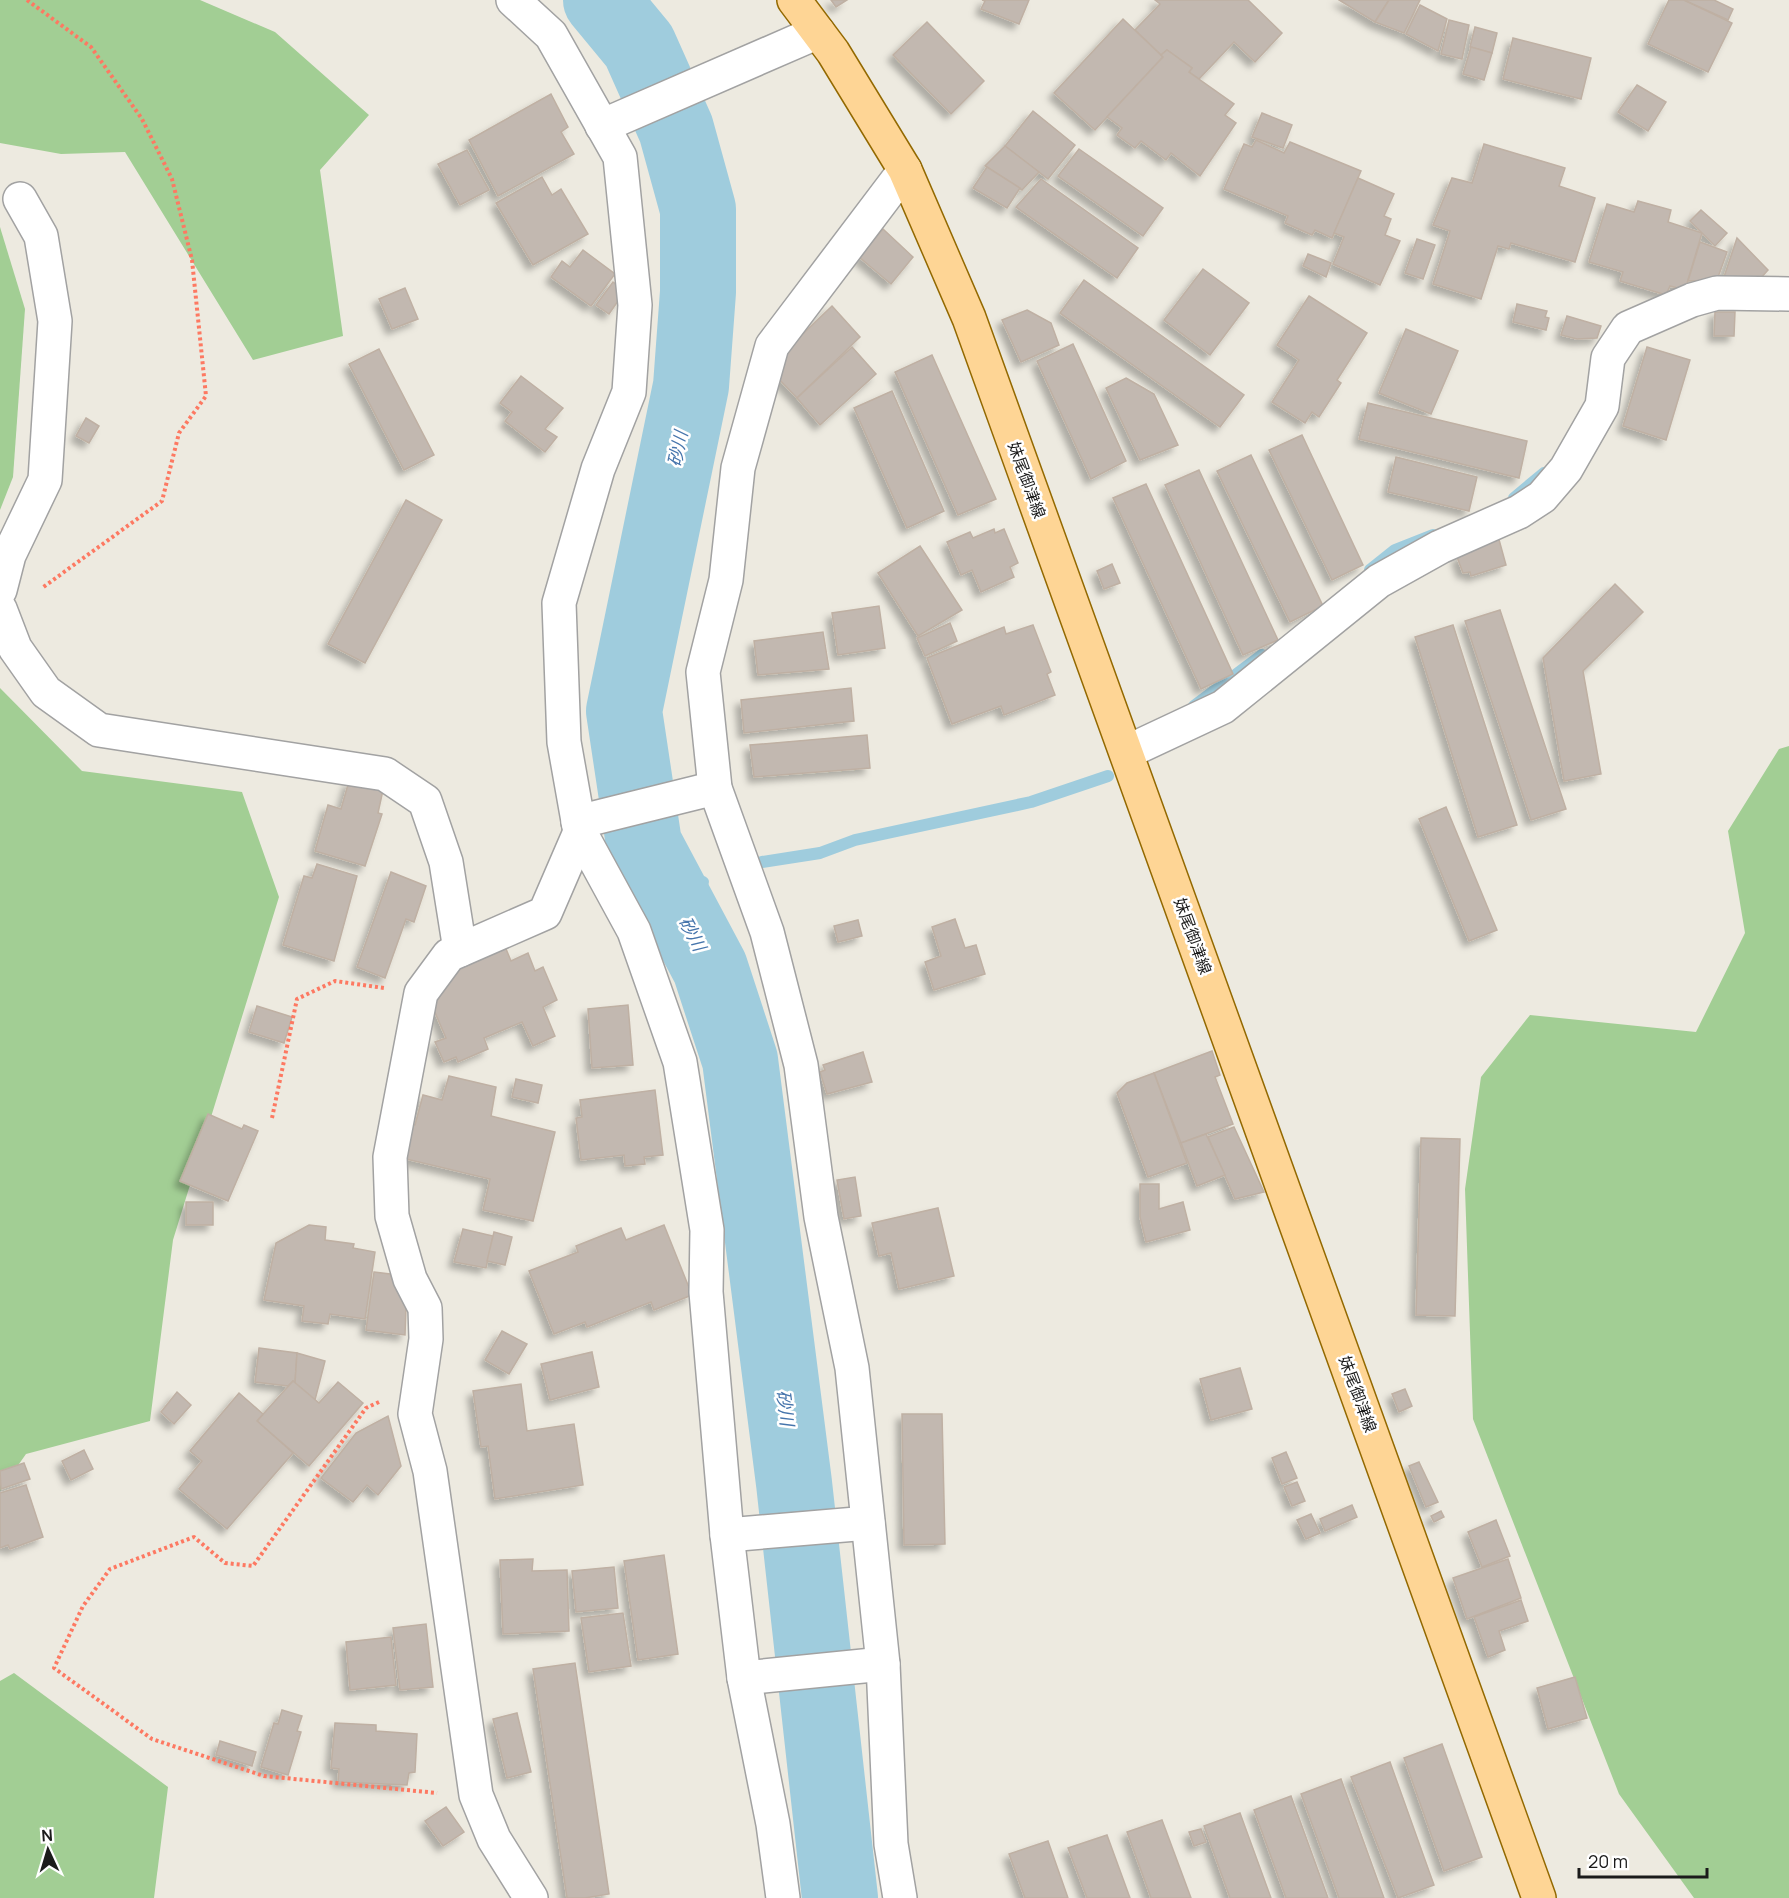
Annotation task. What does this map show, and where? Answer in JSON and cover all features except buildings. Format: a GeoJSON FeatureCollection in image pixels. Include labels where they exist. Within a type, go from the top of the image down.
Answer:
{"type":"FeatureCollection","features":[{"type":"Feature","properties":{"kind":"main road","name":"妹尾御津線"},"geometry":{"type":"LineString","coordinates":[[794,0],[818,32],[905,170],[969,318],[1539,1898]]}},
{"type":"Feature","properties":{"kind":"street"},"geometry":{"type":"LineString","coordinates":[[513,0],[551,35],[620,157],[635,305],[629,392],[598,469],[559,603],[564,742],[579,827],[634,931],[680,1062],[706,1230],[706,1292],[727,1535],[744,1678],[773,1824],[783,1898]]}},
{"type":"Feature","properties":{"kind":"street"},"geometry":{"type":"LineString","coordinates":[[603,126],[818,32]]}},
{"type":"Feature","properties":{"kind":"street"},"geometry":{"type":"LineString","coordinates":[[900,1898],[891,1844],[883,1664],[852,1368],[821,1217],[801,1065],[767,932],[715,788],[703,672],[726,580],[738,468],[772,346],[905,170]]}},
{"type":"Feature","properties":{"kind":"street"},"geometry":{"type":"LineString","coordinates":[[0,590],[9,555],[45,480],[54,321],[41,236],[20,199]]}},
{"type":"Feature","properties":{"kind":"street"},"geometry":{"type":"LineString","coordinates":[[1127,752],[1223,707],[1379,581],[1440,547],[1519,512],[1542,497],[1566,469],[1602,406],[1608,358],[1628,328],[1692,300],[1718,293],[1789,294]]}},
{"type":"Feature","properties":{"kind":"street"},"geometry":{"type":"LineString","coordinates":[[0,609],[15,648],[46,692],[99,730],[385,774],[425,801],[446,862],[460,950]]}},
{"type":"Feature","properties":{"kind":"street"},"geometry":{"type":"LineString","coordinates":[[579,827],[715,788]]}},
{"type":"Feature","properties":{"kind":"street"},"geometry":{"type":"LineString","coordinates":[[531,1898],[494,1839],[476,1795],[430,1471],[415,1414],[417,1386],[426,1339],[425,1308],[411,1279],[392,1216],[390,1157],[421,993],[449,955],[545,913],[579,827]]}},
{"type":"Feature","properties":{"kind":"street"},"geometry":{"type":"LineString","coordinates":[[727,1535],[868,1523]]}},
{"type":"Feature","properties":{"kind":"street"},"geometry":{"type":"LineString","coordinates":[[744,1678],[883,1664]]}},
{"type":"Feature","properties":{"kind":"path"},"geometry":{"type":"LineString","coordinates":[[27,0],[91,47],[142,119],[172,179],[192,260],[206,396],[178,433],[162,501],[38,591]]}},
{"type":"Feature","properties":{"kind":"path"},"geometry":{"type":"LineString","coordinates":[[272,1118],[297,999],[335,981],[421,993]]}},
{"type":"Feature","properties":{"kind":"path"},"geometry":{"type":"LineString","coordinates":[[417,1386],[366,1408],[253,1566],[225,1563],[194,1537],[110,1569],[82,1606],[54,1668],[152,1739],[264,1776],[378,1789],[476,1795]]}},
{"type":"Feature","properties":{"kind":"green space"},"geometry":{"type":"Polygon","coordinates":[[[0,0],[200,0],[275,32],[369,115],[320,170],[343,336],[253,360],[125,152],[61,154],[0,143],[0,0]]]}},
{"type":"Feature","properties":{"kind":"green space"},"geometry":{"type":"Polygon","coordinates":[[[0,227],[25,309],[13,477],[0,510],[0,227]]]}},
{"type":"Feature","properties":{"kind":"green space"},"geometry":{"type":"Polygon","coordinates":[[[0,688],[82,771],[242,792],[279,897],[173,1240],[150,1421],[26,1454],[0,1491],[0,688]]]}},
{"type":"Feature","properties":{"kind":"green space"},"geometry":{"type":"Polygon","coordinates":[[[1789,746],[1789,1898],[1694,1898],[1619,1794],[1473,1419],[1465,1189],[1481,1077],[1530,1015],[1696,1032],[1745,933],[1728,831],[1779,749],[1789,746]]]}},
{"type":"Feature","properties":{"kind":"green space"},"geometry":{"type":"Polygon","coordinates":[[[14,1673],[168,1787],[154,1898],[0,1898],[0,1681],[14,1673]]]}},
{"type":"Feature","properties":{"kind":"waterway","name":"砂川"},"geometry":{"type":"LineString","coordinates":[[601,0],[639,46],[676,129],[698,209],[698,292],[691,386],[624,711],[644,844],[710,968],[740,1060],[794,1483],[840,1898]]}},
{"type":"Feature","properties":{"kind":"waterway"},"geometry":{"type":"LineString","coordinates":[[1514,498],[1544,473]]}},
{"type":"Feature","properties":{"kind":"waterway"},"geometry":{"type":"LineString","coordinates":[[1370,570],[1395,550],[1433,535]]}},
{"type":"Feature","properties":{"kind":"waterway"},"geometry":{"type":"LineString","coordinates":[[1194,706],[1262,655]]}},
{"type":"Feature","properties":{"kind":"waterway"},"geometry":{"type":"LineString","coordinates":[[762,862],[820,853],[855,840],[1031,802],[1108,776]]}},
{"type":"Feature","properties":{"kind":"waterway"},"geometry":{"type":"LineString","coordinates":[[670,893],[703,882]]}}]}
